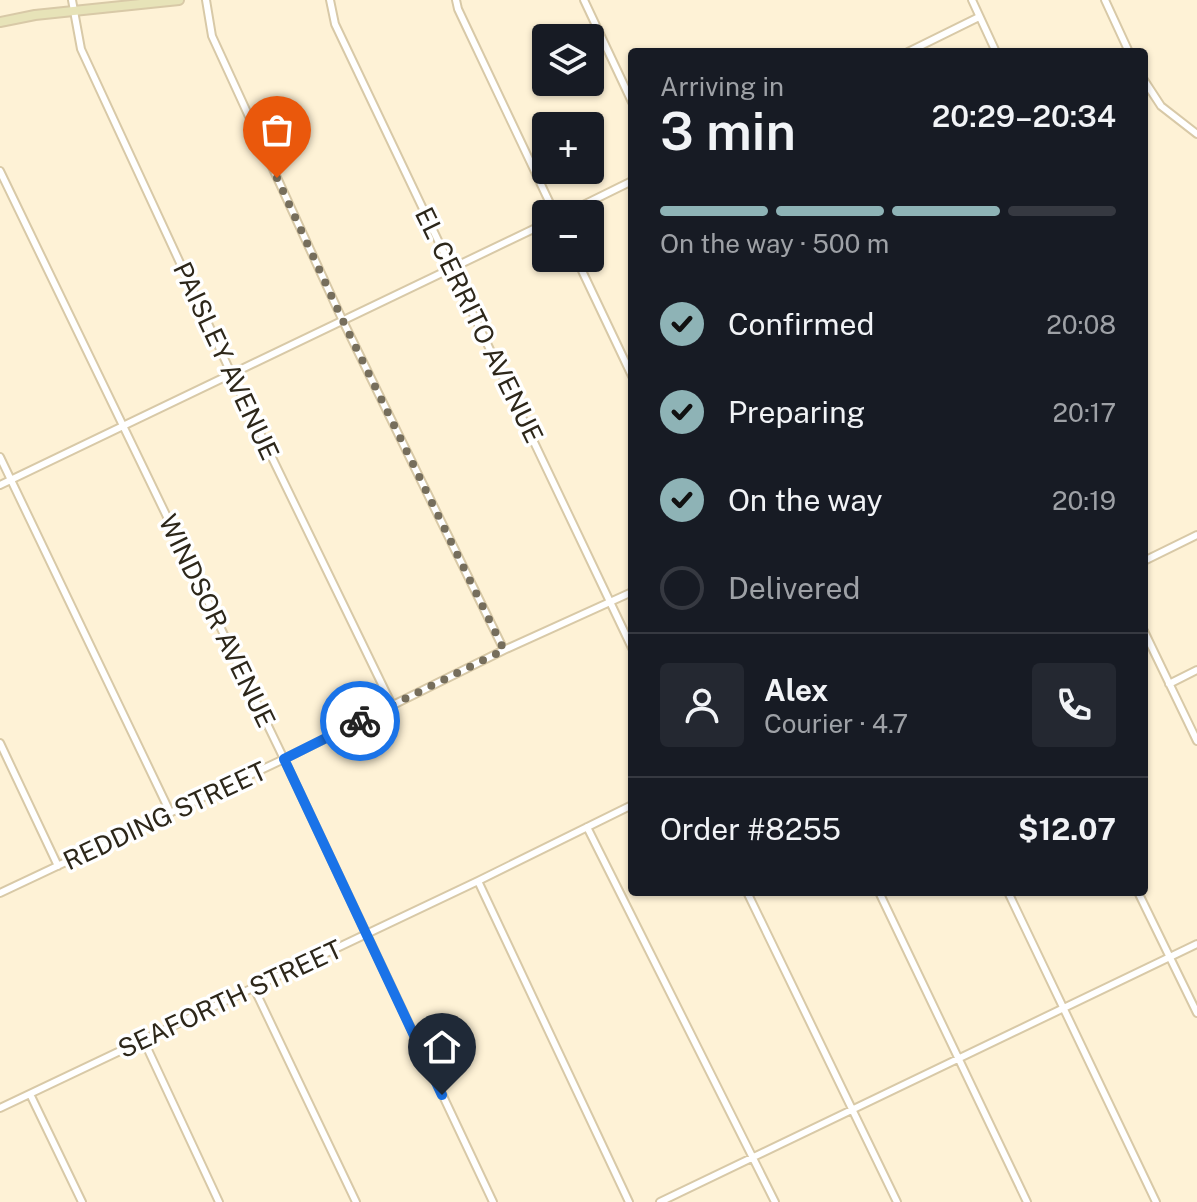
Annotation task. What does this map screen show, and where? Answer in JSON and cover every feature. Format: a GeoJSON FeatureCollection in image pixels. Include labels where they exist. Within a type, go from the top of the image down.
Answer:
{"type":"FeatureCollection","features":[{"type":"Feature","properties":{"kind":"street","name":"PAISLEY AVENUE"},"geometry":{"type":"LineString","coordinates":[[72,0],[81,49],[231,373],[392,705]]}},
{"type":"Feature","properties":{"kind":"street"},"geometry":{"type":"LineString","coordinates":[[0,22],[179,0]]}},
{"type":"Feature","properties":{"kind":"street"},"geometry":{"type":"LineString","coordinates":[[206,0],[212,36],[342,319],[504,650]]}},
{"type":"Feature","properties":{"kind":"street","name":"EL CERRITO AVENUE"},"geometry":{"type":"LineString","coordinates":[[330,0],[335,24],[628,639]]}},
{"type":"Feature","properties":{"kind":"street"},"geometry":{"type":"LineString","coordinates":[[456,0],[548,200]]}},
{"type":"Feature","properties":{"kind":"street"},"geometry":{"type":"LineString","coordinates":[[584,0],[628,94]]}},
{"type":"Feature","properties":{"kind":"street"},"geometry":{"type":"LineString","coordinates":[[972,0],[994,48]]}},
{"type":"Feature","properties":{"kind":"street"},"geometry":{"type":"LineString","coordinates":[[1105,0],[1127,48]]}},
{"type":"Feature","properties":{"kind":"street"},"geometry":{"type":"LineString","coordinates":[[916,48],[979,17]]}},
{"type":"Feature","properties":{"kind":"street"},"geometry":{"type":"LineString","coordinates":[[1148,86],[1161,106],[1197,134]]}},
{"type":"Feature","properties":{"kind":"street","name":"WINDSOR AVENUE"},"geometry":{"type":"LineString","coordinates":[[0,171],[284,759],[493,1202]]}},
{"type":"Feature","properties":{"kind":"street"},"geometry":{"type":"LineString","coordinates":[[593,200],[628,183]]}},
{"type":"Feature","properties":{"kind":"street"},"geometry":{"type":"LineString","coordinates":[[0,485],[532,229]]}},
{"type":"Feature","properties":{"kind":"street"},"geometry":{"type":"LineString","coordinates":[[583,272],[628,368]]}},
{"type":"Feature","properties":{"kind":"street"},"geometry":{"type":"LineString","coordinates":[[0,457],[170,812]]}},
{"type":"Feature","properties":{"kind":"street"},"geometry":{"type":"LineString","coordinates":[[1148,559],[1197,535]]}},
{"type":"Feature","properties":{"kind":"street","name":"REDDING STREET"},"geometry":{"type":"LineString","coordinates":[[0,893],[284,759],[504,650],[628,594]]}},
{"type":"Feature","properties":{"kind":"street"},"geometry":{"type":"LineString","coordinates":[[1148,639],[1197,741]]}},
{"type":"Feature","properties":{"kind":"street"},"geometry":{"type":"LineString","coordinates":[[1169,684],[1197,670]]}},
{"type":"Feature","properties":{"kind":"street"},"geometry":{"type":"LineString","coordinates":[[0,743],[58,866]]}},
{"type":"Feature","properties":{"kind":"street","name":"SEAFORTH STREET"},"geometry":{"type":"LineString","coordinates":[[0,1108],[628,807]]}},
{"type":"Feature","properties":{"kind":"street"},"geometry":{"type":"LineString","coordinates":[[587,827],[775,1202]]}},
{"type":"Feature","properties":{"kind":"street"},"geometry":{"type":"LineString","coordinates":[[478,881],[629,1202]]}},
{"type":"Feature","properties":{"kind":"street"},"geometry":{"type":"LineString","coordinates":[[749,896],[897,1202]]}},
{"type":"Feature","properties":{"kind":"street"},"geometry":{"type":"LineString","coordinates":[[881,896],[1027,1202]]}},
{"type":"Feature","properties":{"kind":"street"},"geometry":{"type":"LineString","coordinates":[[1010,896],[1156,1202]]}},
{"type":"Feature","properties":{"kind":"street"},"geometry":{"type":"LineString","coordinates":[[1140,896],[1197,1013]]}},
{"type":"Feature","properties":{"kind":"street"},"geometry":{"type":"LineString","coordinates":[[660,1202],[1197,944]]}},
{"type":"Feature","properties":{"kind":"street"},"geometry":{"type":"LineString","coordinates":[[253,986],[356,1202]]}},
{"type":"Feature","properties":{"kind":"street"},"geometry":{"type":"LineString","coordinates":[[143,1039],[219,1202]]}},
{"type":"Feature","properties":{"kind":"street"},"geometry":{"type":"LineString","coordinates":[[30,1094],[82,1202]]}},
{"type":"Feature","properties":{"kind":"way so far"},"geometry":{"type":"LineString","coordinates":[[277,178],[342,319],[504,650],[360,721]]}},
{"type":"Feature","properties":{"kind":"route"},"geometry":{"type":"LineString","coordinates":[[360,721],[284,759],[442,1095]]}}]}
